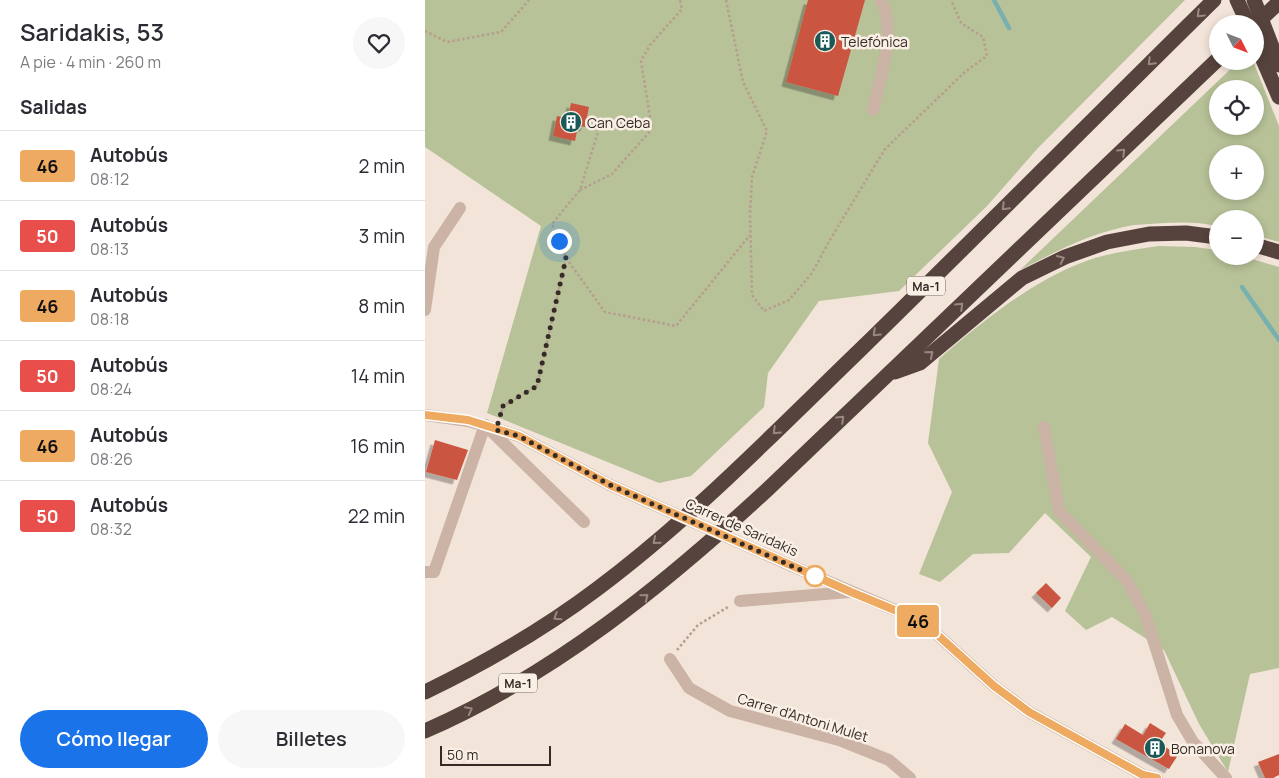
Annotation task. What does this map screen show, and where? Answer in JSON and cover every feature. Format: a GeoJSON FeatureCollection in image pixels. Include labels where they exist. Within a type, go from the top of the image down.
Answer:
{"type":"FeatureCollection","features":[{"type":"Feature","properties":{"kind":"highway","name":"Ma-1"},"geometry":{"type":"LineString","coordinates":[[425,692],[495,656],[557,617],[597,589],[662,537],[811,397],[1214,0]]}},
{"type":"Feature","properties":{"kind":"highway"},"geometry":{"type":"LineString","coordinates":[[1237,0],[1244,15]]}},
{"type":"Feature","properties":{"kind":"highway"},"geometry":{"type":"LineString","coordinates":[[1254,0],[1279,65]]}},
{"type":"Feature","properties":{"kind":"highway"},"geometry":{"type":"LineString","coordinates":[[1264,16],[1279,2]]}},
{"type":"Feature","properties":{"kind":"highway"},"geometry":{"type":"LineString","coordinates":[[1264,62],[1279,97]]}},
{"type":"Feature","properties":{"kind":"highway","name":"Ma-1"},"geometry":{"type":"LineString","coordinates":[[425,731],[479,705],[544,668],[637,603],[693,557],[887,376],[1209,68]]}},
{"type":"Feature","properties":{"kind":"highway"},"geometry":{"type":"LineString","coordinates":[[887,376],[920,363],[1021,278],[1065,257],[1107,242],[1141,235],[1186,234],[1209,236]]}},
{"type":"Feature","properties":{"kind":"highway"},"geometry":{"type":"LineString","coordinates":[[1264,248],[1279,252]]}},
{"type":"Feature","properties":{"kind":"street"},"geometry":{"type":"LineString","coordinates":[[873,110],[889,42],[884,6],[881,0]]}},
{"type":"Feature","properties":{"kind":"street"},"geometry":{"type":"LineString","coordinates":[[425,310],[435,247],[460,208]]}},
{"type":"Feature","properties":{"kind":"street","name":"Carrer de Saridakis"},"geometry":{"type":"LineString","coordinates":[[425,415],[468,420],[519,436],[610,485],[909,616],[931,629],[994,686],[1029,712],[1143,775],[1157,778]]}},
{"type":"Feature","properties":{"kind":"street"},"geometry":{"type":"LineString","coordinates":[[1044,427],[1059,511],[1127,581],[1145,614],[1177,715],[1193,742],[1226,778]]}},
{"type":"Feature","properties":{"kind":"street"},"geometry":{"type":"LineString","coordinates":[[425,572],[434,572],[490,428],[584,522]]}},
{"type":"Feature","properties":{"kind":"street"},"geometry":{"type":"LineString","coordinates":[[740,601],[851,592]]}},
{"type":"Feature","properties":{"kind":"street","name":"Carrer d'Antoni Mulet"},"geometry":{"type":"LineString","coordinates":[[670,659],[689,688],[730,711],[839,740],[889,760],[910,778]]}},
{"type":"Feature","properties":{"kind":"path"},"geometry":{"type":"LineString","coordinates":[[425,31],[447,42],[501,32],[529,0]]}},
{"type":"Feature","properties":{"kind":"path"},"geometry":{"type":"LineString","coordinates":[[652,129],[641,61],[650,45],[682,9],[680,0]]}},
{"type":"Feature","properties":{"kind":"path"},"geometry":{"type":"LineString","coordinates":[[726,0],[743,82],[767,131],[752,177],[750,214],[752,296],[764,311],[789,300],[812,273],[885,148],[966,71],[987,56],[983,37],[961,23],[951,0]]}},
{"type":"Feature","properties":{"kind":"path"},"geometry":{"type":"LineString","coordinates":[[652,129],[603,118],[580,190],[552,224],[566,258],[605,312],[676,326],[751,235]]}},
{"type":"Feature","properties":{"kind":"path"},"geometry":{"type":"LineString","coordinates":[[580,190],[612,174],[652,129]]}},
{"type":"Feature","properties":{"kind":"path"},"geometry":{"type":"LineString","coordinates":[[490,428],[503,406],[537,386],[566,258]]}},
{"type":"Feature","properties":{"kind":"path"},"geometry":{"type":"LineString","coordinates":[[670,659],[698,625],[740,601]]}},
{"type":"Feature","properties":{"kind":"green space"},"geometry":{"type":"Polygon","coordinates":[[[425,0],[1185,0],[1037,149],[987,206],[899,291],[819,301],[768,373],[764,407],[691,476],[659,483],[487,413],[541,226],[425,147],[425,0]]]}},
{"type":"Feature","properties":{"kind":"green space"},"geometry":{"type":"Polygon","coordinates":[[[1230,70],[1257,70],[1261,80],[1219,80],[1230,70]]]}},
{"type":"Feature","properties":{"kind":"green space"},"geometry":{"type":"Polygon","coordinates":[[[1264,88],[1279,126],[1279,242],[1264,238],[1264,210],[1209,210],[1209,225],[1184,222],[1134,225],[1104,232],[1061,249],[1020,270],[1209,90],[1209,135],[1264,135],[1264,88]]]}},
{"type":"Feature","properties":{"kind":"green space"},"geometry":{"type":"Polygon","coordinates":[[[1159,246],[1195,247],[1209,249],[1209,265],[1264,265],[1264,263],[1279,267],[1279,668],[1250,674],[1228,772],[1199,724],[1164,650],[1112,617],[1086,630],[1065,611],[1091,557],[1045,513],[1009,553],[973,554],[940,582],[919,574],[952,492],[928,443],[939,359],[1006,305],[1043,281],[1081,263],[1120,252],[1159,246]]]}},
{"type":"Feature","properties":{"kind":"building","name":"Telefónica"},"geometry":{"type":"Polygon","coordinates":[[[808,0],[865,0],[838,96],[786,82],[808,0]]]}},
{"type":"Feature","properties":{"kind":"building","name":"Can Ceba"},"geometry":{"type":"Polygon","coordinates":[[[571,103],[589,107],[585,127],[578,126],[575,141],[553,136],[557,116],[568,118],[571,103]]]}},
{"type":"Feature","properties":{"kind":"building"},"geometry":{"type":"Polygon","coordinates":[[[435,440],[468,450],[457,480],[426,472],[435,440]]]}},
{"type":"Feature","properties":{"kind":"building"},"geometry":{"type":"Polygon","coordinates":[[[1046,583],[1061,598],[1052,608],[1036,593],[1046,583]]]}},
{"type":"Feature","properties":{"kind":"building","name":"Bonanova"},"geometry":{"type":"Polygon","coordinates":[[[1150,723],[1166,733],[1159,743],[1178,755],[1169,769],[1116,739],[1125,724],[1143,735],[1150,723]]]}},
{"type":"Feature","properties":{"kind":"building"},"geometry":{"type":"Polygon","coordinates":[[[1279,754],[1279,775],[1273,778],[1265,778],[1258,762],[1279,754]]]}},
{"type":"Feature","properties":{"kind":"waterway"},"geometry":{"type":"LineString","coordinates":[[994,0],[1009,28]]}},
{"type":"Feature","properties":{"kind":"waterway"},"geometry":{"type":"LineString","coordinates":[[1242,287],[1279,340]]}},
{"type":"Feature","properties":{"kind":"bus line","name":"46"},"geometry":{"type":"LineString","coordinates":[[425,415],[468,420],[519,436],[610,485],[909,616],[931,629],[951,645],[994,686],[1029,712],[1143,775],[1157,778]]}},
{"type":"Feature","properties":{"kind":"place","name":"Telefónica"},"geometry":{"type":"Point","coordinates":[825,41]}},
{"type":"Feature","properties":{"kind":"place","name":"Can Ceba"},"geometry":{"type":"Point","coordinates":[571,122]}},
{"type":"Feature","properties":{"kind":"place","name":"Bonanova"},"geometry":{"type":"Point","coordinates":[1155,748]}},
{"type":"Feature","properties":{"kind":"route"},"geometry":{"type":"LineString","coordinates":[[559,241],[566,258],[537,386],[503,406],[496,430],[519,436],[610,485],[821,579],[815,576]]}}]}
